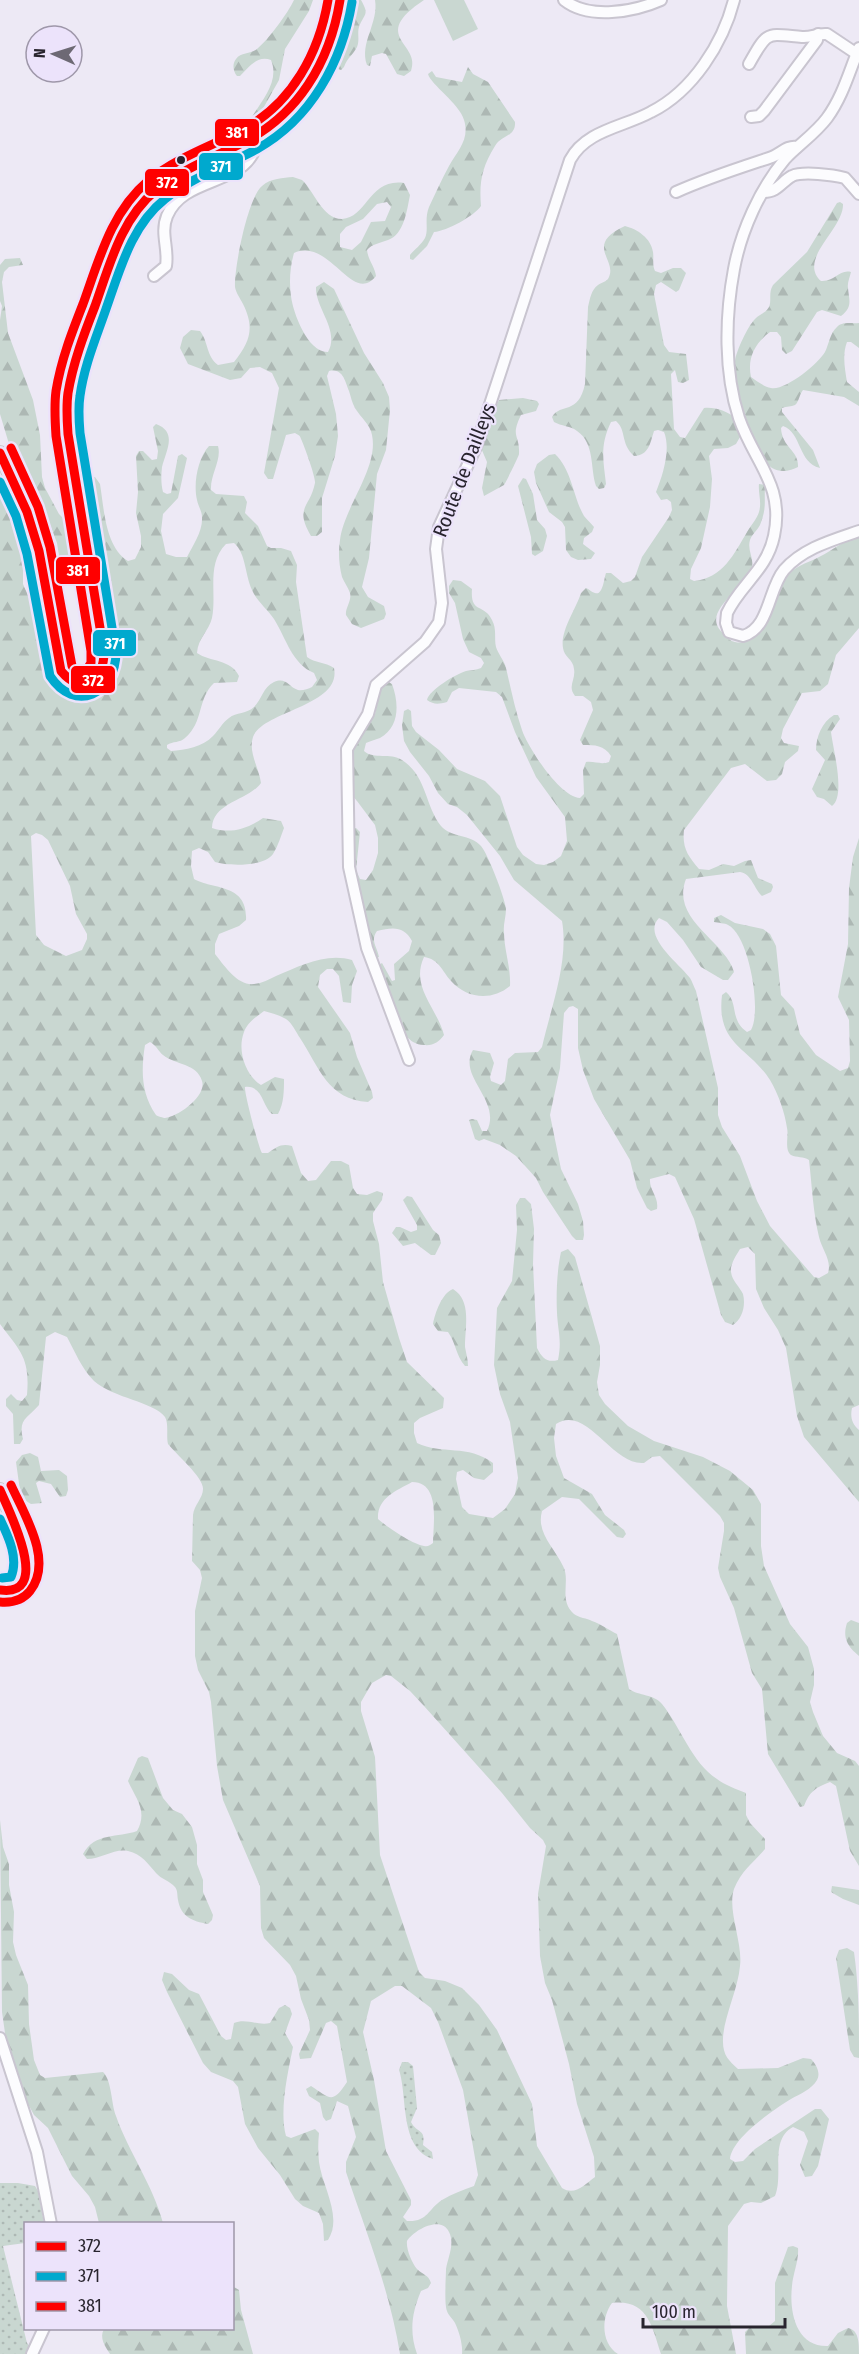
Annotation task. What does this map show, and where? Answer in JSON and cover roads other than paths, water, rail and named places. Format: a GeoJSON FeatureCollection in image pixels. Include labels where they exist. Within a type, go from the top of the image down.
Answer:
{"type":"FeatureCollection","features":[{"type":"Feature","properties":{"kind":"main road"},"geometry":{"type":"LineString","coordinates":[[0,453],[27,512],[39,551],[61,671],[71,682],[87,684],[101,671],[104,647],[68,434],[67,400],[74,366],[112,256],[125,226],[156,190],[173,178],[258,134],[292,105],[312,80],[333,33],[340,0]]}},
{"type":"Feature","properties":{"kind":"main road"},"geometry":{"type":"LineString","coordinates":[[0,1490],[21,1542],[27,1566],[25,1576],[19,1586],[10,1590],[0,1590]]}},
{"type":"Feature","properties":{"kind":"street"},"geometry":{"type":"LineString","coordinates":[[564,0],[576,8],[604,11],[632,9],[661,0]]}},
{"type":"Feature","properties":{"kind":"street","name":"Route de Dailleys"},"geometry":{"type":"LineString","coordinates":[[409,1060],[367,948],[349,867],[347,749],[368,714],[376,685],[425,642],[439,622],[442,611],[436,544],[439,527],[476,447],[570,160],[580,147],[599,134],[654,111],[682,89],[714,50],[734,0]]}},
{"type":"Feature","properties":{"kind":"street"},"geometry":{"type":"LineString","coordinates":[[749,64],[764,40],[774,34],[805,38],[826,34],[858,51],[854,74],[828,117],[775,173],[764,192],[744,234],[734,268],[729,303],[729,357],[734,400],[742,424],[773,486],[776,523],[766,558],[729,609],[726,620],[729,632],[743,636],[754,630],[763,615],[777,580],[796,560],[822,544],[859,531]]}},
{"type":"Feature","properties":{"kind":"street"},"geometry":{"type":"LineString","coordinates":[[751,117],[759,116],[764,111],[817,40],[818,34]]}},
{"type":"Feature","properties":{"kind":"street"},"geometry":{"type":"LineString","coordinates":[[154,276],[166,266],[164,228],[169,210],[192,190],[243,166],[255,153],[258,134]]}},
{"type":"Feature","properties":{"kind":"street"},"geometry":{"type":"LineString","coordinates":[[676,192],[730,169],[774,156],[788,148],[798,147]]}},
{"type":"Feature","properties":{"kind":"street"},"geometry":{"type":"LineString","coordinates":[[764,192],[774,190],[790,177],[803,173],[845,178],[859,194]]}},
{"type":"Feature","properties":{"kind":"street"},"geometry":{"type":"LineString","coordinates":[[0,2038],[37,2152],[51,2222]]}},
{"type":"Feature","properties":{"kind":"street"},"geometry":{"type":"LineString","coordinates":[[32,2354],[43,2330]]}}]}
